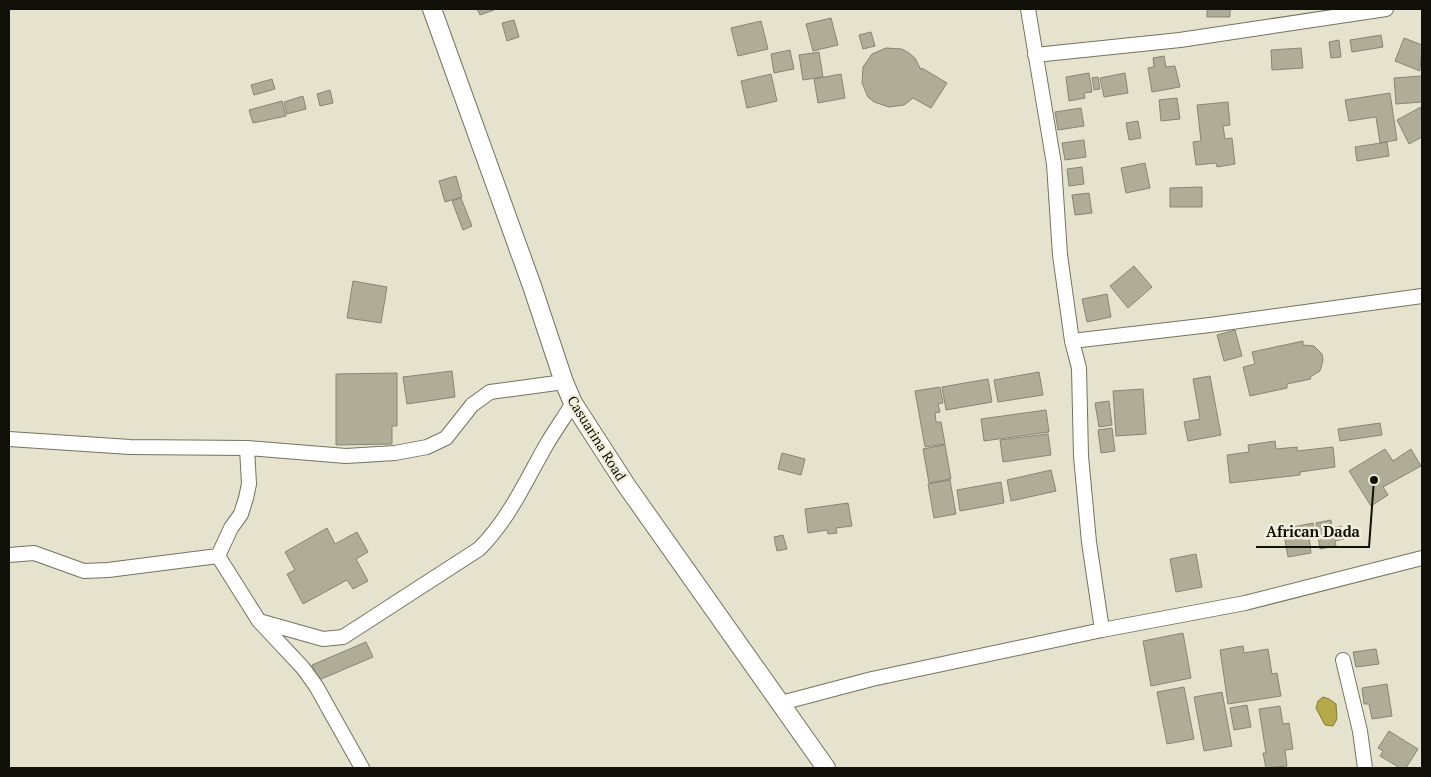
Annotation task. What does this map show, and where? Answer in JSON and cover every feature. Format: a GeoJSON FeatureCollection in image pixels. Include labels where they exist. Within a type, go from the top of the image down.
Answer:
{"type":"FeatureCollection","features":[{"type":"Feature","properties":{"kind":"street","name":"Casuarina Road"},"geometry":{"type":"LineString","coordinates":[[432,9],[573,403],[626,485],[826,768]]}},
{"type":"Feature","properties":{"kind":"street"},"geometry":{"type":"LineString","coordinates":[[1028,9],[1054,164],[1060,255],[1072,341],[1079,368],[1081,456],[1089,542],[1102,630]]}},
{"type":"Feature","properties":{"kind":"street"},"geometry":{"type":"LineString","coordinates":[[1035,56],[1180,40],[1386,9]]}},
{"type":"Feature","properties":{"kind":"street"},"geometry":{"type":"LineString","coordinates":[[1072,341],[1210,325],[1422,296]]}},
{"type":"Feature","properties":{"kind":"street"},"geometry":{"type":"LineString","coordinates":[[9,439],[130,446],[247,448],[346,456],[395,453],[428,447],[446,438],[472,405],[490,392],[564,382]]}},
{"type":"Feature","properties":{"kind":"street"},"geometry":{"type":"LineString","coordinates":[[259,621],[324,639],[343,637],[479,549],[494,534],[512,509],[548,442],[573,403]]}},
{"type":"Feature","properties":{"kind":"street"},"geometry":{"type":"LineString","coordinates":[[218,556],[231,528],[241,514],[246,498],[249,484],[247,448]]}},
{"type":"Feature","properties":{"kind":"street"},"geometry":{"type":"LineString","coordinates":[[9,555],[34,553],[84,571],[108,570],[218,556]]}},
{"type":"Feature","properties":{"kind":"street"},"geometry":{"type":"LineString","coordinates":[[218,556],[259,621],[303,668],[316,686],[362,768]]}},
{"type":"Feature","properties":{"kind":"street"},"geometry":{"type":"LineString","coordinates":[[781,703],[872,679],[1102,630],[1245,603],[1422,558]]}},
{"type":"Feature","properties":{"kind":"street"},"geometry":{"type":"LineString","coordinates":[[1343,660],[1360,731],[1365,768]]}},
{"type":"Feature","properties":{"kind":"shaded area"},"geometry":{"type":"Polygon","coordinates":[[[1323,697],[1336,704],[1337,719],[1333,726],[1325,725],[1316,708],[1318,701],[1323,697]]]}},
{"type":"Feature","properties":{"kind":"building"},"geometry":{"type":"Polygon","coordinates":[[[477,9],[493,9],[494,10],[480,15],[477,9]]]}},
{"type":"Feature","properties":{"kind":"building"},"geometry":{"type":"Polygon","coordinates":[[[1207,9],[1230,9],[1230,17],[1207,17],[1207,9]]]}},
{"type":"Feature","properties":{"kind":"building"},"geometry":{"type":"Polygon","coordinates":[[[831,18],[838,45],[813,51],[806,24],[831,18]]]}},
{"type":"Feature","properties":{"kind":"building"},"geometry":{"type":"Polygon","coordinates":[[[514,20],[519,37],[507,41],[502,23],[514,20]]]}},
{"type":"Feature","properties":{"kind":"building"},"geometry":{"type":"Polygon","coordinates":[[[761,21],[768,49],[738,56],[731,28],[761,21]]]}},
{"type":"Feature","properties":{"kind":"building"},"geometry":{"type":"Polygon","coordinates":[[[871,32],[875,46],[863,49],[859,35],[871,32]]]}},
{"type":"Feature","properties":{"kind":"building"},"geometry":{"type":"Polygon","coordinates":[[[1381,35],[1383,47],[1352,52],[1350,40],[1381,35]]]}},
{"type":"Feature","properties":{"kind":"building"},"geometry":{"type":"Polygon","coordinates":[[[1404,38],[1422,45],[1420,71],[1395,61],[1404,38]]]}},
{"type":"Feature","properties":{"kind":"building"},"geometry":{"type":"Polygon","coordinates":[[[1339,40],[1341,57],[1331,58],[1329,42],[1339,40]]]}},
{"type":"Feature","properties":{"kind":"building"},"geometry":{"type":"Polygon","coordinates":[[[886,48],[902,49],[909,53],[915,58],[921,70],[922,68],[947,83],[931,108],[913,98],[904,105],[889,107],[874,102],[868,97],[862,83],[863,67],[872,54],[886,48]]]}},
{"type":"Feature","properties":{"kind":"building"},"geometry":{"type":"Polygon","coordinates":[[[1301,48],[1303,68],[1272,70],[1271,50],[1301,48]]]}},
{"type":"Feature","properties":{"kind":"building"},"geometry":{"type":"Polygon","coordinates":[[[790,50],[794,69],[774,73],[771,54],[790,50]]]}},
{"type":"Feature","properties":{"kind":"building"},"geometry":{"type":"Polygon","coordinates":[[[819,52],[823,77],[803,80],[799,55],[819,52]]]}},
{"type":"Feature","properties":{"kind":"building"},"geometry":{"type":"Polygon","coordinates":[[[1164,56],[1166,67],[1175,66],[1180,87],[1152,92],[1148,68],[1154,67],[1153,58],[1164,56]]]}},
{"type":"Feature","properties":{"kind":"building"},"geometry":{"type":"Polygon","coordinates":[[[1089,73],[1092,92],[1084,93],[1085,98],[1069,101],[1066,77],[1089,73]]]}},
{"type":"Feature","properties":{"kind":"building"},"geometry":{"type":"Polygon","coordinates":[[[1125,73],[1128,93],[1104,97],[1100,78],[1125,73]]]}},
{"type":"Feature","properties":{"kind":"building"},"geometry":{"type":"Polygon","coordinates":[[[771,74],[777,101],[747,108],[741,81],[771,74]]]}},
{"type":"Feature","properties":{"kind":"building"},"geometry":{"type":"Polygon","coordinates":[[[841,74],[845,98],[818,103],[814,79],[841,74]]]}},
{"type":"Feature","properties":{"kind":"building"},"geometry":{"type":"Polygon","coordinates":[[[1422,76],[1422,102],[1396,104],[1394,78],[1422,76]]]}},
{"type":"Feature","properties":{"kind":"building"},"geometry":{"type":"Polygon","coordinates":[[[1098,77],[1100,89],[1094,90],[1092,78],[1098,77]]]}},
{"type":"Feature","properties":{"kind":"building"},"geometry":{"type":"Polygon","coordinates":[[[272,79],[275,89],[254,95],[251,85],[272,79]]]}},
{"type":"Feature","properties":{"kind":"building"},"geometry":{"type":"Polygon","coordinates":[[[330,90],[333,103],[320,106],[317,94],[330,90]]]}},
{"type":"Feature","properties":{"kind":"building"},"geometry":{"type":"Polygon","coordinates":[[[1390,93],[1397,140],[1380,143],[1376,117],[1349,121],[1345,100],[1390,93]]]}},
{"type":"Feature","properties":{"kind":"building"},"geometry":{"type":"Polygon","coordinates":[[[303,96],[306,109],[287,114],[284,102],[303,96]]]}},
{"type":"Feature","properties":{"kind":"building"},"geometry":{"type":"Polygon","coordinates":[[[1177,98],[1180,119],[1161,121],[1159,100],[1177,98]]]}},
{"type":"Feature","properties":{"kind":"building"},"geometry":{"type":"Polygon","coordinates":[[[282,101],[286,116],[253,123],[249,110],[282,101]]]}},
{"type":"Feature","properties":{"kind":"building"},"geometry":{"type":"Polygon","coordinates":[[[1228,102],[1230,125],[1223,126],[1225,139],[1232,138],[1235,164],[1217,167],[1216,163],[1196,165],[1193,142],[1201,141],[1197,105],[1228,102]]]}},
{"type":"Feature","properties":{"kind":"building"},"geometry":{"type":"Polygon","coordinates":[[[1421,107],[1422,137],[1409,144],[1397,120],[1421,107]]]}},
{"type":"Feature","properties":{"kind":"building"},"geometry":{"type":"Polygon","coordinates":[[[1081,108],[1084,126],[1058,130],[1055,112],[1081,108]]]}},
{"type":"Feature","properties":{"kind":"building"},"geometry":{"type":"Polygon","coordinates":[[[1138,121],[1141,138],[1129,140],[1126,123],[1138,121]]]}},
{"type":"Feature","properties":{"kind":"building"},"geometry":{"type":"Polygon","coordinates":[[[1084,140],[1086,157],[1065,160],[1062,143],[1084,140]]]}},
{"type":"Feature","properties":{"kind":"building"},"geometry":{"type":"Polygon","coordinates":[[[1387,142],[1389,156],[1357,161],[1355,147],[1387,142]]]}},
{"type":"Feature","properties":{"kind":"building"},"geometry":{"type":"Polygon","coordinates":[[[1145,163],[1150,188],[1126,193],[1121,168],[1145,163]]]}},
{"type":"Feature","properties":{"kind":"building"},"geometry":{"type":"Polygon","coordinates":[[[1082,167],[1084,184],[1069,186],[1067,169],[1082,167]]]}},
{"type":"Feature","properties":{"kind":"building"},"geometry":{"type":"Polygon","coordinates":[[[456,176],[462,197],[445,202],[439,181],[456,176]]]}},
{"type":"Feature","properties":{"kind":"building"},"geometry":{"type":"Polygon","coordinates":[[[1202,187],[1202,207],[1170,207],[1170,188],[1202,187]]]}},
{"type":"Feature","properties":{"kind":"building"},"geometry":{"type":"Polygon","coordinates":[[[1089,193],[1092,213],[1075,215],[1072,195],[1089,193]]]}},
{"type":"Feature","properties":{"kind":"building"},"geometry":{"type":"Polygon","coordinates":[[[461,198],[472,226],[463,230],[452,201],[461,198]]]}},
{"type":"Feature","properties":{"kind":"building"},"geometry":{"type":"Polygon","coordinates":[[[1134,266],[1152,287],[1128,308],[1110,286],[1134,266]]]}},
{"type":"Feature","properties":{"kind":"building"},"geometry":{"type":"Polygon","coordinates":[[[353,281],[387,287],[381,323],[347,318],[353,281]]]}},
{"type":"Feature","properties":{"kind":"building"},"geometry":{"type":"Polygon","coordinates":[[[1107,294],[1111,317],[1087,322],[1082,299],[1107,294]]]}},
{"type":"Feature","properties":{"kind":"building"},"geometry":{"type":"Polygon","coordinates":[[[1235,330],[1242,356],[1224,361],[1217,335],[1235,330]]]}},
{"type":"Feature","properties":{"kind":"building"},"geometry":{"type":"Polygon","coordinates":[[[1303,341],[1303,345],[1314,346],[1322,354],[1323,360],[1320,371],[1310,377],[1311,379],[1287,384],[1287,388],[1250,396],[1243,367],[1255,364],[1252,352],[1303,341]]]}},
{"type":"Feature","properties":{"kind":"building"},"geometry":{"type":"Polygon","coordinates":[[[452,371],[455,397],[407,404],[403,377],[452,371]]]}},
{"type":"Feature","properties":{"kind":"building"},"geometry":{"type":"Polygon","coordinates":[[[1039,372],[1043,395],[998,402],[994,380],[1039,372]]]}},
{"type":"Feature","properties":{"kind":"building"},"geometry":{"type":"Polygon","coordinates":[[[397,373],[397,426],[392,426],[392,444],[336,445],[336,374],[397,373]]]}},
{"type":"Feature","properties":{"kind":"building"},"geometry":{"type":"Polygon","coordinates":[[[1210,376],[1221,435],[1188,441],[1184,422],[1200,419],[1193,379],[1210,376]]]}},
{"type":"Feature","properties":{"kind":"building"},"geometry":{"type":"Polygon","coordinates":[[[988,379],[992,402],[946,410],[942,387],[988,379]]]}},
{"type":"Feature","properties":{"kind":"building"},"geometry":{"type":"Polygon","coordinates":[[[940,387],[943,403],[938,404],[940,412],[935,413],[936,422],[941,422],[945,444],[925,447],[915,391],[940,387]]]}},
{"type":"Feature","properties":{"kind":"building"},"geometry":{"type":"Polygon","coordinates":[[[1143,389],[1146,434],[1116,436],[1113,391],[1143,389]]]}},
{"type":"Feature","properties":{"kind":"building"},"geometry":{"type":"Polygon","coordinates":[[[1109,401],[1112,425],[1099,427],[1095,403],[1109,401]]]}},
{"type":"Feature","properties":{"kind":"building"},"geometry":{"type":"Polygon","coordinates":[[[1046,410],[1049,432],[984,441],[981,419],[1046,410]]]}},
{"type":"Feature","properties":{"kind":"building"},"geometry":{"type":"Polygon","coordinates":[[[1380,423],[1382,435],[1340,441],[1338,429],[1380,423]]]}},
{"type":"Feature","properties":{"kind":"building"},"geometry":{"type":"Polygon","coordinates":[[[1112,428],[1115,451],[1101,453],[1098,430],[1112,428]]]}},
{"type":"Feature","properties":{"kind":"building"},"geometry":{"type":"Polygon","coordinates":[[[1048,434],[1051,455],[1003,462],[1000,440],[1048,434]]]}},
{"type":"Feature","properties":{"kind":"building"},"geometry":{"type":"Polygon","coordinates":[[[1275,441],[1276,449],[1297,447],[1297,451],[1333,447],[1335,467],[1300,472],[1300,475],[1230,483],[1227,455],[1249,452],[1248,445],[1275,441]]]}},
{"type":"Feature","properties":{"kind":"building"},"geometry":{"type":"Polygon","coordinates":[[[945,445],[951,479],[929,483],[923,449],[945,445]]]}},
{"type":"Feature","properties":{"kind":"building"},"geometry":{"type":"Polygon","coordinates":[[[1385,449],[1393,461],[1411,449],[1421,466],[1383,487],[1388,495],[1371,506],[1349,471],[1385,449]]]}},
{"type":"Feature","properties":{"kind":"building"},"geometry":{"type":"Polygon","coordinates":[[[782,453],[805,459],[801,475],[778,469],[782,453]]]}},
{"type":"Feature","properties":{"kind":"building"},"geometry":{"type":"Polygon","coordinates":[[[1051,470],[1056,491],[1011,501],[1007,480],[1051,470]]]}},
{"type":"Feature","properties":{"kind":"building"},"geometry":{"type":"Polygon","coordinates":[[[950,480],[956,514],[934,518],[928,484],[950,480]]]}},
{"type":"Feature","properties":{"kind":"building"},"geometry":{"type":"Polygon","coordinates":[[[1001,482],[1004,503],[960,511],[957,490],[1001,482]]]}},
{"type":"Feature","properties":{"kind":"building"},"geometry":{"type":"Polygon","coordinates":[[[848,503],[852,526],[836,528],[837,533],[828,534],[827,530],[808,533],[805,509],[848,503]]]}},
{"type":"Feature","properties":{"kind":"building"},"geometry":{"type":"Polygon","coordinates":[[[1331,520],[1332,528],[1341,526],[1344,539],[1335,541],[1336,546],[1320,549],[1316,523],[1331,520]]]}},
{"type":"Feature","properties":{"kind":"building"},"geometry":{"type":"Polygon","coordinates":[[[1313,523],[1315,536],[1309,537],[1311,553],[1288,557],[1283,529],[1313,523]]]}},
{"type":"Feature","properties":{"kind":"building"},"geometry":{"type":"Polygon","coordinates":[[[327,528],[335,544],[357,532],[368,552],[356,559],[368,581],[353,589],[347,580],[303,604],[287,574],[295,570],[285,552],[327,528]]]}},
{"type":"Feature","properties":{"kind":"building"},"geometry":{"type":"Polygon","coordinates":[[[783,535],[787,549],[777,551],[774,537],[783,535]]]}},
{"type":"Feature","properties":{"kind":"building"},"geometry":{"type":"Polygon","coordinates":[[[1196,554],[1202,587],[1176,592],[1170,559],[1196,554]]]}},
{"type":"Feature","properties":{"kind":"building"},"geometry":{"type":"Polygon","coordinates":[[[1183,633],[1191,678],[1151,686],[1143,641],[1183,633]]]}},
{"type":"Feature","properties":{"kind":"building"},"geometry":{"type":"Polygon","coordinates":[[[366,642],[373,657],[319,680],[312,665],[366,642]]]}},
{"type":"Feature","properties":{"kind":"building"},"geometry":{"type":"Polygon","coordinates":[[[1243,646],[1244,653],[1268,649],[1272,674],[1277,673],[1281,696],[1228,704],[1220,650],[1243,646]]]}},
{"type":"Feature","properties":{"kind":"building"},"geometry":{"type":"Polygon","coordinates":[[[1376,649],[1379,664],[1356,667],[1353,652],[1376,649]]]}},
{"type":"Feature","properties":{"kind":"building"},"geometry":{"type":"Polygon","coordinates":[[[1387,684],[1392,716],[1372,719],[1369,704],[1364,704],[1362,688],[1387,684]]]}},
{"type":"Feature","properties":{"kind":"building"},"geometry":{"type":"Polygon","coordinates":[[[1184,687],[1194,739],[1167,744],[1157,692],[1184,687]]]}},
{"type":"Feature","properties":{"kind":"building"},"geometry":{"type":"Polygon","coordinates":[[[1222,692],[1232,746],[1204,751],[1194,697],[1222,692]]]}},
{"type":"Feature","properties":{"kind":"building"},"geometry":{"type":"Polygon","coordinates":[[[1247,705],[1251,727],[1234,730],[1230,708],[1247,705]]]}},
{"type":"Feature","properties":{"kind":"building"},"geometry":{"type":"Polygon","coordinates":[[[1280,706],[1283,724],[1289,723],[1293,749],[1285,750],[1287,766],[1266,768],[1263,753],[1266,753],[1259,709],[1280,706]]]}},
{"type":"Feature","properties":{"kind":"building"},"geometry":{"type":"Polygon","coordinates":[[[1389,731],[1418,749],[1406,768],[1400,768],[1380,756],[1383,751],[1378,748],[1389,731]]]}},
{"type":"Feature","properties":{"kind":"place","name":"African Dada"},"geometry":{"type":"Point","coordinates":[1374,480]}}]}
